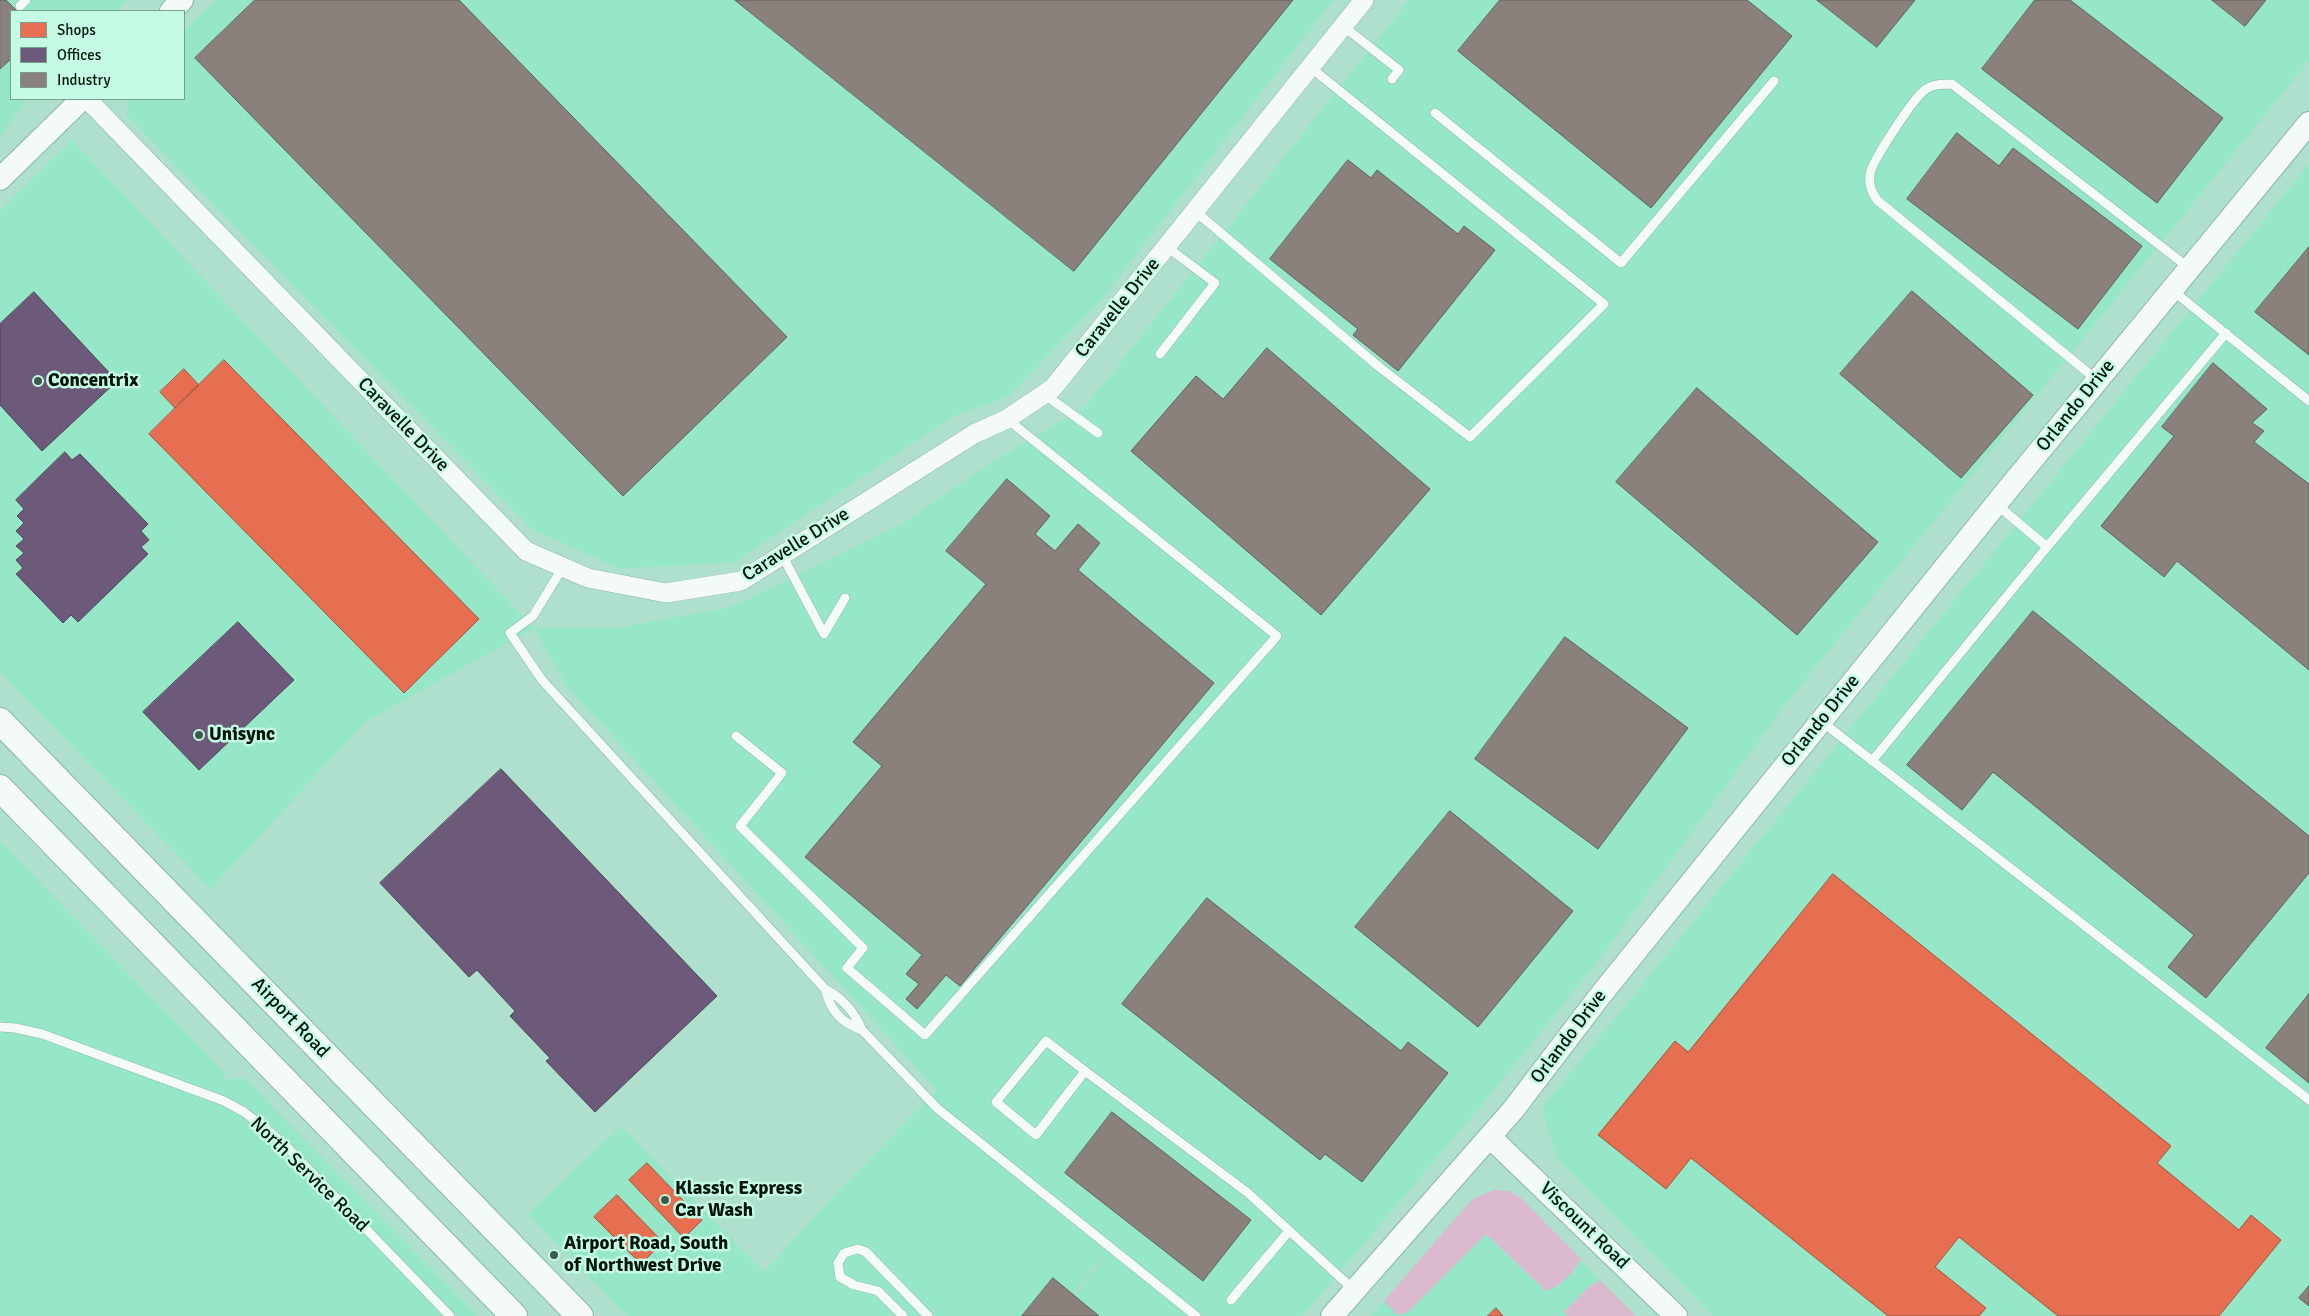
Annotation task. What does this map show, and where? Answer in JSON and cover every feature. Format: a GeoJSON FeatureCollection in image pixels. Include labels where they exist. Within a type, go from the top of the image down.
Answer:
{"type":"FeatureCollection","features":[{"type":"Feature","properties":{"kind":"main road","name":"Airport Road"},"geometry":{"type":"LineString","coordinates":[[0,721],[578,1315]]}},
{"type":"Feature","properties":{"kind":"main road"},"geometry":{"type":"LineString","coordinates":[[0,788],[514,1316]]}},
{"type":"Feature","properties":{"kind":"street"},"geometry":{"type":"LineString","coordinates":[[172,10],[182,0]]}},
{"type":"Feature","properties":{"kind":"street","name":"Caravelle Drive"},"geometry":{"type":"LineString","coordinates":[[88,100],[526,551],[588,578],[666,593],[741,581],[974,434],[1007,419],[1053,388],[1364,0]]}},
{"type":"Feature","properties":{"kind":"street"},"geometry":{"type":"LineString","coordinates":[[0,179],[81,100]]}},
{"type":"Feature","properties":{"kind":"street","name":"Orlando Drive"},"geometry":{"type":"LineString","coordinates":[[1332,1316],[1490,1137],[1599,997],[1996,504],[2309,123]]}},
{"type":"Feature","properties":{"kind":"street","name":"Viscount Road"},"geometry":{"type":"LineString","coordinates":[[1490,1137],[1676,1316]]}},
{"type":"Feature","properties":{"kind":"lane"},"geometry":{"type":"LineString","coordinates":[[1343,26],[1400,70],[1392,79]]}},
{"type":"Feature","properties":{"kind":"lane"},"geometry":{"type":"LineString","coordinates":[[1195,211],[1378,366],[1470,438],[1604,304],[1310,67]]}},
{"type":"Feature","properties":{"kind":"lane"},"geometry":{"type":"LineString","coordinates":[[1434,113],[1621,263],[1774,81]]}},
{"type":"Feature","properties":{"kind":"lane"},"geometry":{"type":"LineString","coordinates":[[2098,380],[1877,200],[1870,189],[1870,172],[1898,123],[1925,90],[1940,83],[1952,84],[2189,268]]}},
{"type":"Feature","properties":{"kind":"lane"},"geometry":{"type":"LineString","coordinates":[[1160,354],[1215,283],[1167,247]]}},
{"type":"Feature","properties":{"kind":"lane"},"geometry":{"type":"LineString","coordinates":[[2172,290],[2309,400]]}},
{"type":"Feature","properties":{"kind":"lane"},"geometry":{"type":"LineString","coordinates":[[1872,761],[2047,547],[2226,333]]}},
{"type":"Feature","properties":{"kind":"lane"},"geometry":{"type":"LineString","coordinates":[[1044,394],[1098,433]]}},
{"type":"Feature","properties":{"kind":"lane"},"geometry":{"type":"LineString","coordinates":[[736,736],[782,773],[740,826],[863,948],[847,968],[925,1035],[1277,636],[1007,419]]}},
{"type":"Feature","properties":{"kind":"lane"},"geometry":{"type":"LineString","coordinates":[[1996,504],[2047,547]]}},
{"type":"Feature","properties":{"kind":"lane"},"geometry":{"type":"LineString","coordinates":[[782,555],[824,634],[845,598]]}},
{"type":"Feature","properties":{"kind":"lane"},"geometry":{"type":"LineString","coordinates":[[563,567],[533,616],[510,634],[542,680],[825,989],[838,996],[850,1008],[862,1030],[938,1109],[1196,1316]]}},
{"type":"Feature","properties":{"kind":"lane"},"geometry":{"type":"LineString","coordinates":[[1821,721],[2309,1100]]}},
{"type":"Feature","properties":{"kind":"lane"},"geometry":{"type":"LineString","coordinates":[[825,989],[830,1006],[848,1024],[862,1030]]}},
{"type":"Feature","properties":{"kind":"lane","name":"North Service Road"},"geometry":{"type":"LineString","coordinates":[[0,1027],[42,1034],[224,1101],[244,1112],[288,1150],[450,1316]]}},
{"type":"Feature","properties":{"kind":"lane"},"geometry":{"type":"LineString","coordinates":[[1085,1071],[1036,1135],[996,1102],[1046,1041],[1248,1193],[1354,1290]]}},
{"type":"Feature","properties":{"kind":"lane"},"geometry":{"type":"LineString","coordinates":[[1231,1300],[1289,1231]]}},
{"type":"Feature","properties":{"kind":"lane"},"geometry":{"type":"LineString","coordinates":[[903,1316],[878,1291],[854,1285],[840,1277],[838,1263],[844,1253],[858,1249],[866,1252],[928,1316]]}},
{"type":"Feature","properties":{"kind":"path"},"geometry":{"type":"LineString","coordinates":[[1076,1293],[1110,1247]]}},
{"type":"Feature","properties":{"kind":"shaded area"},"geometry":{"type":"Polygon","coordinates":[[[0,0],[127,0],[117,10],[10,10],[10,100],[26,100],[0,137],[0,0]]]}},
{"type":"Feature","properties":{"kind":"shaded area"},"geometry":{"type":"Polygon","coordinates":[[[216,0],[1333,0],[1101,300],[1009,396],[954,416],[735,562],[620,569],[532,529],[127,116],[129,100],[185,100],[185,30],[216,0]]]}},
{"type":"Feature","properties":{"kind":"shaded area"},"geometry":{"type":"Polygon","coordinates":[[[1409,0],[2309,0],[2309,61],[1788,701],[1595,965],[1477,1111],[1302,1316],[627,1316],[528,1214],[621,1126],[764,1272],[832,1198],[937,1090],[567,686],[534,628],[616,628],[732,607],[902,524],[992,462],[1086,406],[1409,0]]]}},
{"type":"Feature","properties":{"kind":"shaded area"},"geometry":{"type":"Polygon","coordinates":[[[72,140],[534,628],[365,722],[211,889],[0,672],[0,211],[72,140]]]}},
{"type":"Feature","properties":{"kind":"shaded area"},"geometry":{"type":"Polygon","coordinates":[[[2309,164],[2309,1316],[1713,1316],[1556,1157],[1542,1108],[2309,164]]]}},
{"type":"Feature","properties":{"kind":"shaded area"},"geometry":{"type":"Polygon","coordinates":[[[0,841],[226,1074],[222,1080],[244,1078],[478,1316],[0,1316],[0,841]]]}},
{"type":"Feature","properties":{"kind":"shaded area"},"geometry":{"type":"Polygon","coordinates":[[[1494,1190],[1509,1191],[1521,1198],[1633,1316],[1371,1316],[1467,1205],[1475,1198],[1494,1190]]]}},
{"type":"Feature","properties":{"kind":"shaded area"},"geometry":{"type":"Polygon","coordinates":[[[1494,1190],[1509,1191],[1521,1198],[1581,1259],[1575,1269],[1561,1283],[1546,1291],[1486,1234],[1408,1312],[1397,1315],[1384,1301],[1467,1205],[1475,1198],[1494,1190]]]}},
{"type":"Feature","properties":{"kind":"shaded area"},"geometry":{"type":"Polygon","coordinates":[[[1600,1280],[1636,1316],[1568,1316],[1564,1312],[1591,1285],[1600,1280]]]}},
{"type":"Feature","properties":{"kind":"building: Shops"},"geometry":{"type":"Polygon","coordinates":[[[224,360],[479,619],[404,693],[149,434],[224,360]]]}},
{"type":"Feature","properties":{"kind":"building: Shops"},"geometry":{"type":"Polygon","coordinates":[[[184,369],[199,385],[175,408],[160,392],[184,369]]]}},
{"type":"Feature","properties":{"kind":"building: Shops"},"geometry":{"type":"Polygon","coordinates":[[[1833,874],[2171,1146],[2157,1163],[2239,1230],[2251,1215],[2281,1240],[2219,1316],[2058,1316],[1959,1237],[1935,1267],[1986,1308],[1979,1316],[1888,1316],[1691,1158],[1666,1189],[1598,1135],[1675,1041],[1688,1052],[1833,874]]]}},
{"type":"Feature","properties":{"kind":"building: Shops","name":"Klassic Express Car Wash"},"geometry":{"type":"Polygon","coordinates":[[[647,1163],[702,1220],[684,1238],[629,1180],[647,1163]]]}},
{"type":"Feature","properties":{"kind":"building: Shops"},"geometry":{"type":"Polygon","coordinates":[[[617,1195],[663,1242],[641,1264],[594,1217],[617,1195]]]}},
{"type":"Feature","properties":{"kind":"building: Shops"},"geometry":{"type":"Polygon","coordinates":[[[1496,1308],[1503,1316],[1488,1316],[1496,1308]]]}},
{"type":"Feature","properties":{"kind":"building: Offices"},"geometry":{"type":"Polygon","coordinates":[[[34,292],[117,381],[42,451],[0,405],[0,324],[34,292]]]}},
{"type":"Feature","properties":{"kind":"building: Offices"},"geometry":{"type":"Polygon","coordinates":[[[65,452],[72,460],[80,454],[148,524],[141,531],[149,540],[141,547],[148,554],[78,622],[71,615],[63,623],[16,574],[23,568],[16,560],[24,553],[16,546],[24,539],[16,531],[24,523],[17,516],[24,509],[16,500],[65,452]]]}},
{"type":"Feature","properties":{"kind":"building: Offices"},"geometry":{"type":"Polygon","coordinates":[[[238,622],[294,680],[199,770],[143,712],[238,622]]]}},
{"type":"Feature","properties":{"kind":"building: Offices"},"geometry":{"type":"Polygon","coordinates":[[[501,769],[717,996],[595,1112],[546,1061],[550,1058],[510,1016],[515,1011],[477,970],[469,977],[380,883],[501,769]]]}},
{"type":"Feature","properties":{"kind":"building: Industry"},"geometry":{"type":"Polygon","coordinates":[[[0,0],[6,0],[16,10],[10,10],[10,60],[0,69],[0,0]]]}},
{"type":"Feature","properties":{"kind":"building: Industry"},"geometry":{"type":"Polygon","coordinates":[[[255,0],[459,0],[787,337],[623,496],[195,58],[255,0]]]}},
{"type":"Feature","properties":{"kind":"building: Industry"},"geometry":{"type":"Polygon","coordinates":[[[735,0],[1293,0],[1074,271],[735,0]]]}},
{"type":"Feature","properties":{"kind":"building: Industry"},"geometry":{"type":"Polygon","coordinates":[[[1500,0],[1747,0],[1792,36],[1651,208],[1458,51],[1500,0]]]}},
{"type":"Feature","properties":{"kind":"building: Industry"},"geometry":{"type":"Polygon","coordinates":[[[1817,0],[1915,0],[1877,47],[1817,0]]]}},
{"type":"Feature","properties":{"kind":"building: Industry"},"geometry":{"type":"Polygon","coordinates":[[[2035,0],[2070,0],[2223,118],[2157,203],[1982,69],[2035,0]]]}},
{"type":"Feature","properties":{"kind":"building: Industry"},"geometry":{"type":"Polygon","coordinates":[[[2212,0],[2266,0],[2245,26],[2212,0]]]}},
{"type":"Feature","properties":{"kind":"building: Industry"},"geometry":{"type":"Polygon","coordinates":[[[1957,133],[1999,166],[2013,148],[2142,246],[2078,329],[1907,199],[1957,133]]]}},
{"type":"Feature","properties":{"kind":"building: Industry"},"geometry":{"type":"Polygon","coordinates":[[[1348,160],[1371,178],[1377,170],[1458,234],[1464,226],[1495,250],[1398,371],[1353,335],[1358,329],[1270,259],[1348,160]]]}},
{"type":"Feature","properties":{"kind":"building: Industry"},"geometry":{"type":"Polygon","coordinates":[[[2309,247],[2309,355],[2255,312],[2309,247]]]}},
{"type":"Feature","properties":{"kind":"building: Industry"},"geometry":{"type":"Polygon","coordinates":[[[1912,291],[2033,395],[1961,478],[1840,374],[1912,291]]]}},
{"type":"Feature","properties":{"kind":"building: Industry"},"geometry":{"type":"Polygon","coordinates":[[[1267,348],[1430,489],[1321,615],[1131,451],[1196,376],[1223,399],[1267,348]]]}},
{"type":"Feature","properties":{"kind":"building: Industry"},"geometry":{"type":"Polygon","coordinates":[[[2213,363],[2267,409],[2252,423],[2264,431],[2254,442],[2309,484],[2309,670],[2177,561],[2164,577],[2101,526],[2174,436],[2162,427],[2213,363]]]}},
{"type":"Feature","properties":{"kind":"building: Industry"},"geometry":{"type":"Polygon","coordinates":[[[1697,388],[1878,542],[1797,635],[1616,482],[1697,388]]]}},
{"type":"Feature","properties":{"kind":"building: Industry"},"geometry":{"type":"Polygon","coordinates":[[[1007,479],[1050,516],[1035,534],[1055,551],[1078,524],[1100,543],[1078,570],[1214,683],[960,986],[946,975],[917,1009],[906,999],[919,984],[906,974],[922,955],[805,857],[882,766],[853,742],[986,584],[946,551],[1007,479]]]}},
{"type":"Feature","properties":{"kind":"building: Industry"},"geometry":{"type":"Polygon","coordinates":[[[2033,611],[2309,836],[2309,873],[2206,998],[2168,967],[2194,935],[1993,772],[1962,810],[1907,765],[2033,611]]]}},
{"type":"Feature","properties":{"kind":"building: Industry"},"geometry":{"type":"Polygon","coordinates":[[[1565,637],[1688,728],[1598,849],[1475,759],[1565,637]]]}},
{"type":"Feature","properties":{"kind":"building: Industry"},"geometry":{"type":"Polygon","coordinates":[[[1450,811],[1573,911],[1478,1027],[1355,927],[1450,811]]]}},
{"type":"Feature","properties":{"kind":"building: Industry"},"geometry":{"type":"Polygon","coordinates":[[[1207,898],[1401,1051],[1408,1042],[1448,1073],[1362,1182],[1325,1154],[1320,1160],[1122,1004],[1207,898]]]}},
{"type":"Feature","properties":{"kind":"building: Industry"},"geometry":{"type":"Polygon","coordinates":[[[2309,994],[2309,1083],[2266,1048],[2309,994]]]}},
{"type":"Feature","properties":{"kind":"building: Industry"},"geometry":{"type":"Polygon","coordinates":[[[1112,1112],[1251,1220],[1203,1281],[1065,1173],[1112,1112]]]}},
{"type":"Feature","properties":{"kind":"building: Industry"},"geometry":{"type":"Polygon","coordinates":[[[1053,1278],[1099,1316],[1022,1316],[1053,1278]]]}},
{"type":"Feature","properties":{"kind":"building: Industry"},"geometry":{"type":"Polygon","coordinates":[[[2309,1286],[2309,1306],[2299,1298],[2309,1286]]]}},
{"type":"Feature","properties":{"kind":"place","name":"Concentrix"},"geometry":{"type":"Point","coordinates":[38,381]}},
{"type":"Feature","properties":{"kind":"place","name":"Unisync"},"geometry":{"type":"Point","coordinates":[199,735]}},
{"type":"Feature","properties":{"kind":"place","name":"Klassic Express Car Wash"},"geometry":{"type":"Point","coordinates":[665,1200]}},
{"type":"Feature","properties":{"kind":"place","name":"Airport Road, South of Northwest Drive"},"geometry":{"type":"Point","coordinates":[554,1255]}}]}
